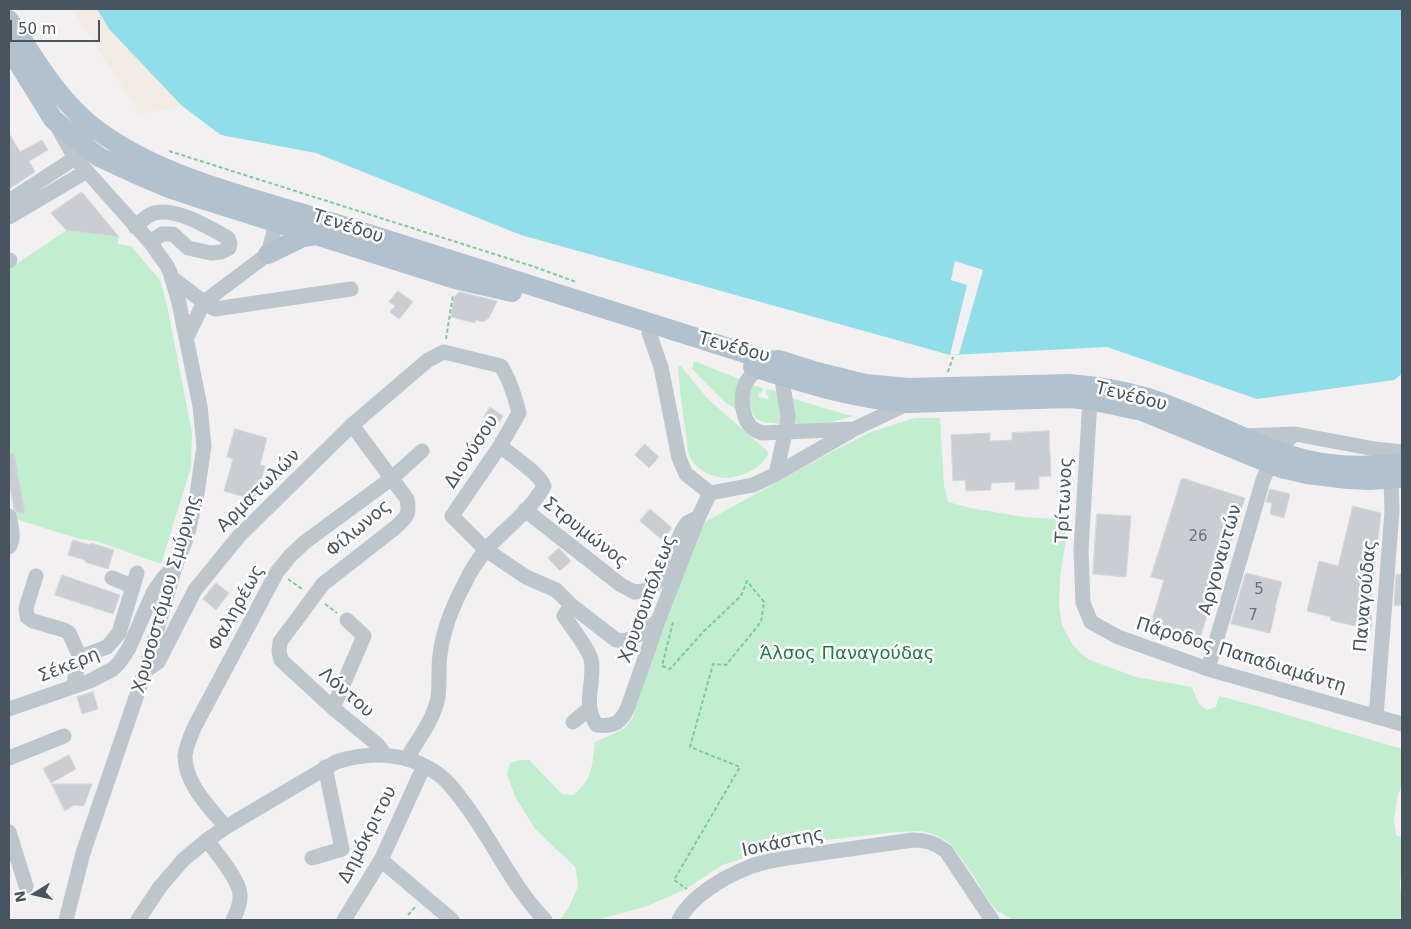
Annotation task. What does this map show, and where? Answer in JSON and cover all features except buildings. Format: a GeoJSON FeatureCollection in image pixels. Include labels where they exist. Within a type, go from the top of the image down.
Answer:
{"type":"FeatureCollection","features":[{"type":"Feature","properties":{"kind":"main road"},"geometry":{"type":"LineString","coordinates":[[9,20],[54,87],[98,131],[86,158]]}},
{"type":"Feature","properties":{"kind":"main road","name":"Χρυσοστόμου Σμύρνης"},"geometry":{"type":"LineString","coordinates":[[9,48],[53,119],[86,158]]}},
{"type":"Feature","properties":{"kind":"main road","name":"Τενέδου"},"geometry":{"type":"LineString","coordinates":[[98,131],[145,160],[279,215],[318,235],[456,279],[538,298],[649,333],[772,366],[824,374],[865,384],[909,388],[1069,384],[1092,386],[1147,397],[1242,436],[1272,456],[1281,468],[1307,474],[1348,479],[1399,461]]}},
{"type":"Feature","properties":{"kind":"main road","name":"Τενέδου"},"geometry":{"type":"LineString","coordinates":[[86,158],[169,188],[279,215],[772,366],[812,385],[885,401],[1069,398],[1090,400],[1142,411],[1272,456]]}},
{"type":"Feature","properties":{"kind":"main road"},"geometry":{"type":"LineString","coordinates":[[268,254],[303,237],[318,235]]}},
{"type":"Feature","properties":{"kind":"street"},"geometry":{"type":"LineString","coordinates":[[9,201],[86,158]]}},
{"type":"Feature","properties":{"kind":"street"},"geometry":{"type":"LineString","coordinates":[[9,217],[86,158]]}},
{"type":"Feature","properties":{"kind":"street","name":"Χρυσοστόμου Σμύρνης"},"geometry":{"type":"LineString","coordinates":[[66,920],[86,844],[145,671],[176,564],[187,537],[204,446],[200,406],[172,278],[167,266],[150,242],[136,227],[86,158]]}},
{"type":"Feature","properties":{"kind":"street"},"geometry":{"type":"LineString","coordinates":[[136,227],[153,213],[169,212],[204,224],[228,238],[230,243],[229,248],[221,252],[211,253],[188,248],[173,234],[162,234],[150,242]]}},
{"type":"Feature","properties":{"kind":"street"},"geometry":{"type":"LineString","coordinates":[[186,337],[204,302],[268,254],[279,215]]}},
{"type":"Feature","properties":{"kind":"street"},"geometry":{"type":"LineString","coordinates":[[172,278],[215,309],[350,289]]}},
{"type":"Feature","properties":{"kind":"street"},"geometry":{"type":"LineString","coordinates":[[649,333],[661,367],[679,458],[686,474],[710,493],[753,485],[776,474],[854,429],[909,402]]}},
{"type":"Feature","properties":{"kind":"street","name":"Αρματωλών"},"geometry":{"type":"LineString","coordinates":[[145,671],[158,662],[195,590],[239,536],[352,425],[428,360],[444,352]]}},
{"type":"Feature","properties":{"kind":"street","name":"Διονύσου"},"geometry":{"type":"LineString","coordinates":[[444,352],[501,366],[519,414],[500,446],[452,516],[486,550]]}},
{"type":"Feature","properties":{"kind":"street"},"geometry":{"type":"LineString","coordinates":[[776,474],[785,432],[788,416],[772,366],[747,380],[744,386],[743,404],[748,422],[754,430],[785,432],[854,429]]}},
{"type":"Feature","properties":{"kind":"street","name":"Τρίτωνος"},"geometry":{"type":"LineString","coordinates":[[1082,603],[1081,550],[1090,400]]}},
{"type":"Feature","properties":{"kind":"street","name":"Φίλωνος"},"geometry":{"type":"LineString","coordinates":[[282,660],[279,651],[280,642],[323,584],[396,527],[406,517],[409,510],[407,499],[352,425]]}},
{"type":"Feature","properties":{"kind":"street"},"geometry":{"type":"LineString","coordinates":[[1272,456],[1295,434]]}},
{"type":"Feature","properties":{"kind":"street"},"geometry":{"type":"LineString","coordinates":[[1242,436],[1295,434],[1375,449],[1399,461]]}},
{"type":"Feature","properties":{"kind":"street"},"geometry":{"type":"LineString","coordinates":[[407,758],[433,713],[438,697],[440,655],[444,636],[454,606],[468,576],[486,550],[525,510],[544,486],[543,482],[500,446]]}},
{"type":"Feature","properties":{"kind":"street","name":"Φαληρέως"},"geometry":{"type":"LineString","coordinates":[[226,827],[200,796],[189,775],[185,757],[188,741],[195,726],[277,572],[305,542],[392,478],[422,451]]}},
{"type":"Feature","properties":{"kind":"street","name":"Αργοναυτών"},"geometry":{"type":"LineString","coordinates":[[1208,669],[1263,480],[1272,456]]}},
{"type":"Feature","properties":{"kind":"street","name":"Παναγούδας"},"geometry":{"type":"LineString","coordinates":[[1376,717],[1397,510],[1399,461]]}},
{"type":"Feature","properties":{"kind":"street","name":"Χρυσουπόλεως"},"geometry":{"type":"LineString","coordinates":[[571,605],[564,616],[591,659],[589,709],[592,719],[597,724],[604,726],[616,724],[623,718],[639,680],[664,618],[698,518],[710,493]]}},
{"type":"Feature","properties":{"kind":"street","name":"Στρυμώνος"},"geometry":{"type":"LineString","coordinates":[[525,510],[621,586],[634,592],[644,591],[652,587],[661,578],[682,531],[687,523],[698,518]]}},
{"type":"Feature","properties":{"kind":"street"},"geometry":{"type":"LineString","coordinates":[[9,516],[12,538],[12,543],[9,547]]}},
{"type":"Feature","properties":{"kind":"street"},"geometry":{"type":"LineString","coordinates":[[486,550],[526,576],[556,590],[571,605],[616,640],[624,641],[640,634],[664,618]]}},
{"type":"Feature","properties":{"kind":"street","name":"Σέκερη"},"geometry":{"type":"LineString","coordinates":[[9,709],[90,682],[113,669],[129,648],[153,593],[176,564]]}},
{"type":"Feature","properties":{"kind":"street"},"geometry":{"type":"LineString","coordinates":[[36,576],[26,608],[27,617],[34,622],[64,630],[69,634],[80,657],[73,687]]}},
{"type":"Feature","properties":{"kind":"street"},"geometry":{"type":"LineString","coordinates":[[80,657],[107,647],[119,633],[135,579],[112,578]]}},
{"type":"Feature","properties":{"kind":"street","name":"Πάροδος Παπαδιαμάντη"},"geometry":{"type":"LineString","coordinates":[[1082,603],[1091,622],[1118,637],[1208,669],[1402,724]]}},
{"type":"Feature","properties":{"kind":"street"},"geometry":{"type":"LineString","coordinates":[[333,708],[364,636],[348,620]]}},
{"type":"Feature","properties":{"kind":"street","name":"Λόντου"},"geometry":{"type":"LineString","coordinates":[[282,660],[333,708],[378,745],[385,755]]}},
{"type":"Feature","properties":{"kind":"street"},"geometry":{"type":"LineString","coordinates":[[573,722],[589,709]]}},
{"type":"Feature","properties":{"kind":"street"},"geometry":{"type":"LineString","coordinates":[[9,758],[64,736]]}},
{"type":"Feature","properties":{"kind":"street"},"geometry":{"type":"LineString","coordinates":[[138,920],[160,887],[183,860],[226,827],[336,762],[367,755],[385,755],[407,758],[438,774],[448,783],[463,802],[521,890],[545,920]]}},
{"type":"Feature","properties":{"kind":"street","name":"Δημόκριτου"},"geometry":{"type":"LineString","coordinates":[[344,920],[381,860],[424,766]]}},
{"type":"Feature","properties":{"kind":"street"},"geometry":{"type":"LineString","coordinates":[[312,858],[342,849],[325,768]]}},
{"type":"Feature","properties":{"kind":"street"},"geometry":{"type":"LineString","coordinates":[[9,832],[11,852],[26,886]]}},
{"type":"Feature","properties":{"kind":"street"},"geometry":{"type":"LineString","coordinates":[[207,840],[239,884],[240,905],[233,920]]}},
{"type":"Feature","properties":{"kind":"street","name":"Ιοκάστης"},"geometry":{"type":"LineString","coordinates":[[679,920],[690,905],[718,882],[748,867],[766,862],[920,840],[935,844],[946,851],[992,920]]}},
{"type":"Feature","properties":{"kind":"street"},"geometry":{"type":"LineString","coordinates":[[381,860],[452,920]]}},
{"type":"Feature","properties":{"kind":"path"},"geometry":{"type":"LineString","coordinates":[[162,149],[578,282]]}},
{"type":"Feature","properties":{"kind":"path"},"geometry":{"type":"LineString","coordinates":[[444,352],[456,279]]}},
{"type":"Feature","properties":{"kind":"path"},"geometry":{"type":"LineString","coordinates":[[948,375],[952,357]]}},
{"type":"Feature","properties":{"kind":"path"},"geometry":{"type":"LineString","coordinates":[[664,618],[673,622],[662,666],[670,669],[704,631],[741,596],[747,581],[764,602],[761,622],[726,665],[713,664],[690,747],[740,767],[674,880],[700,896]]}},
{"type":"Feature","properties":{"kind":"green space"},"geometry":{"type":"Polygon","coordinates":[[[67,230],[119,237],[118,244],[131,246],[160,280],[167,305],[192,433],[191,467],[161,564],[96,541],[80,539],[15,519],[9,485],[9,269],[67,230]]]}},
{"type":"Feature","properties":{"kind":"green space"},"geometry":{"type":"Polygon","coordinates":[[[694,361],[742,380],[737,410],[725,402],[692,369],[694,361]]]}},
{"type":"Feature","properties":{"kind":"green space"},"geometry":{"type":"Polygon","coordinates":[[[680,365],[708,399],[767,451],[768,455],[765,460],[757,467],[738,476],[721,478],[708,474],[693,462],[688,452],[682,409],[678,368],[680,365]]]}},
{"type":"Feature","properties":{"kind":"green space"},"geometry":{"type":"Polygon","coordinates":[[[753,385],[763,388],[758,397],[768,399],[767,389],[778,392],[781,424],[763,422],[756,419],[750,402],[753,385]]]}},
{"type":"Feature","properties":{"kind":"green space"},"geometry":{"type":"Polygon","coordinates":[[[791,398],[854,416],[828,423],[790,429],[791,398]]]}},
{"type":"Feature","properties":{"kind":"green space","name":"Άλσος Παναγούδας"},"geometry":{"type":"Polygon","coordinates":[[[915,418],[940,418],[944,485],[948,502],[970,508],[1024,517],[1056,519],[1067,526],[1060,579],[1059,604],[1062,625],[1079,652],[1090,660],[1136,677],[1192,687],[1199,704],[1207,710],[1216,707],[1219,696],[1402,749],[1402,786],[1398,794],[1394,819],[1396,835],[1402,838],[1402,874],[1400,883],[1403,904],[1402,920],[1014,920],[997,911],[951,844],[936,835],[921,831],[801,843],[722,865],[686,889],[645,907],[596,920],[560,920],[569,907],[577,889],[578,883],[575,867],[535,829],[516,798],[507,775],[510,763],[529,760],[562,794],[573,795],[588,778],[595,742],[624,729],[633,717],[649,666],[701,524],[871,432],[915,418]]]}},
{"type":"Feature","properties":{"kind":"sand"},"geometry":{"type":"Polygon","coordinates":[[[72,9],[97,9],[109,29],[182,106],[140,114],[72,9]]]}},
{"type":"Feature","properties":{"kind":"water"},"geometry":{"type":"Polygon","coordinates":[[[97,9],[1402,9],[1402,374],[1394,380],[1257,399],[1107,347],[950,355],[521,235],[316,153],[221,135],[182,106],[109,29],[97,9]]]}},
{"type":"Feature","properties":{"kind":"pier"},"geometry":{"type":"Polygon","coordinates":[[[955,261],[983,270],[959,354],[950,355],[967,285],[951,280],[955,261]]]}}]}
